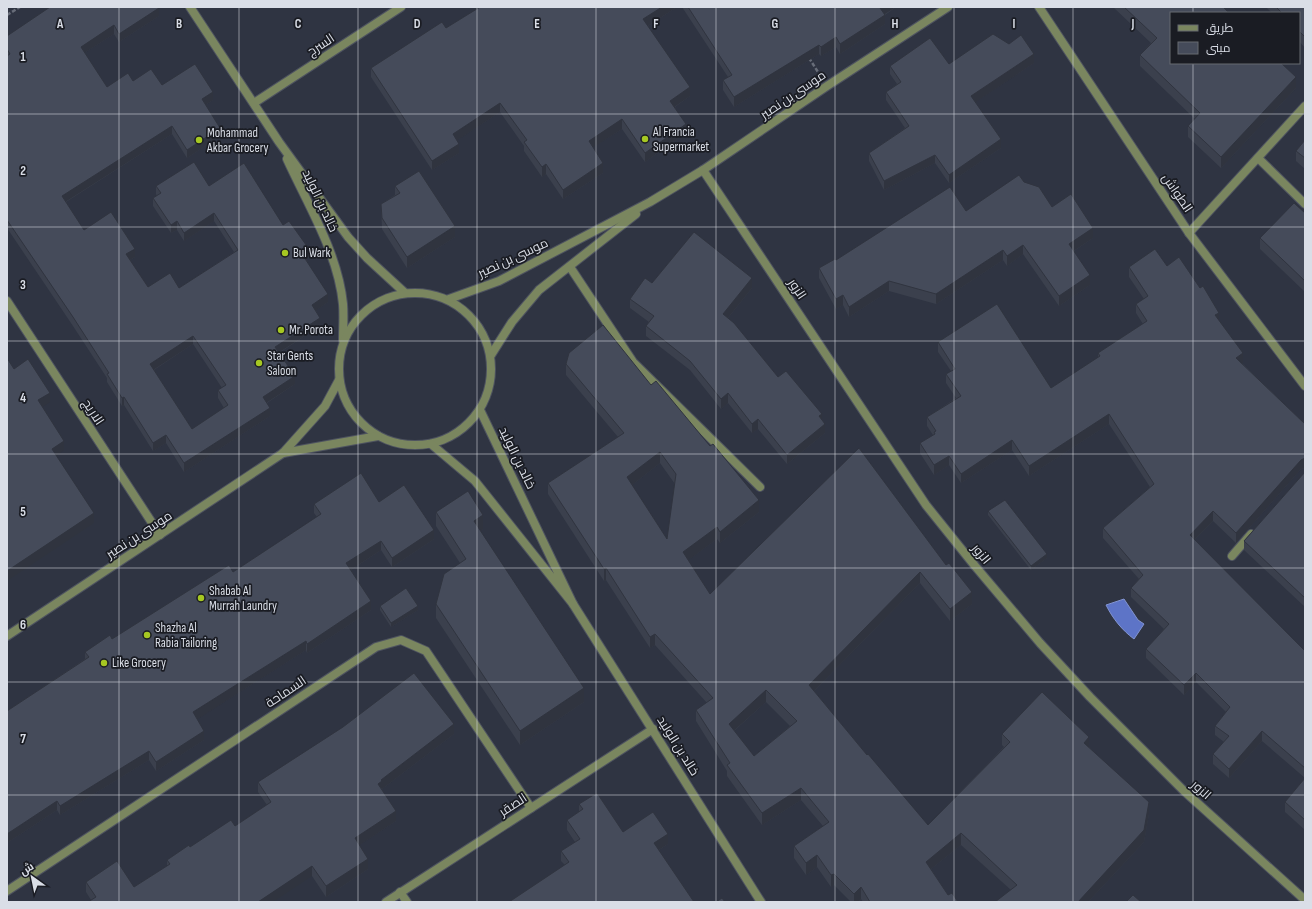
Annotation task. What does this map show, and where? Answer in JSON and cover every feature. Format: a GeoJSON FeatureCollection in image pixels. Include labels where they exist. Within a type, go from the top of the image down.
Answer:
{"type":"FeatureCollection","features":[{"type":"Feature","properties":{"kind":"street","name":"خالد بن الوليد"},"geometry":{"type":"LineString","coordinates":[[190,7],[279,142],[352,242],[404,292]]}},
{"type":"Feature","properties":{"kind":"street","name":"السرج"},"geometry":{"type":"LineString","coordinates":[[254,103],[401,7]]}},
{"type":"Feature","properties":{"kind":"street","name":"موسى بن نصير"},"geometry":{"type":"LineString","coordinates":[[449,299],[499,281],[650,202],[703,170],[827,86],[948,7]]}},
{"type":"Feature","properties":{"kind":"street","name":"الطواش"},"geometry":{"type":"LineString","coordinates":[[1039,7],[1189,233],[1305,386]]}},
{"type":"Feature","properties":{"kind":"street"},"geometry":{"type":"LineString","coordinates":[[1189,233],[1305,106]]}},
{"type":"Feature","properties":{"kind":"street","name":"خالد بن الوليد"},"geometry":{"type":"LineString","coordinates":[[279,142],[332,258],[343,304],[343,342]]}},
{"type":"Feature","properties":{"kind":"street"},"geometry":{"type":"LineString","coordinates":[[1258,158],[1305,204]]}},
{"type":"Feature","properties":{"kind":"street","name":"الزور"},"geometry":{"type":"LineString","coordinates":[[703,170],[926,504],[975,566],[1040,644],[1090,697],[1184,791],[1305,900]]}},
{"type":"Feature","properties":{"kind":"street","name":"موسى بن نصير"},"geometry":{"type":"LineString","coordinates":[[491,355],[524,306],[539,290],[570,267],[650,202]]}},
{"type":"Feature","properties":{"kind":"street"},"geometry":{"type":"LineString","coordinates":[[570,267],[633,362],[760,487]]}},
{"type":"Feature","properties":{"kind":"street"},"geometry":{"type":"LineString","coordinates":[[404,292],[427,292],[449,299],[469,313],[484,332],[491,355],[492,374],[488,393],[480,410],[467,425],[450,437],[431,444],[413,445],[395,443],[378,436],[360,422],[346,403],[339,380],[339,361],[343,342],[353,324],[367,309],[384,298],[404,292]]}},
{"type":"Feature","properties":{"kind":"street","name":"الاريج"},"geometry":{"type":"LineString","coordinates":[[7,301],[160,535]]}},
{"type":"Feature","properties":{"kind":"street","name":"موسى بن نصير"},"geometry":{"type":"LineString","coordinates":[[7,636],[283,453],[325,406],[339,380]]}},
{"type":"Feature","properties":{"kind":"street","name":"خالد بن الوليد"},"geometry":{"type":"LineString","coordinates":[[480,410],[572,604]]}},
{"type":"Feature","properties":{"kind":"street","name":"موسى بن نصير"},"geometry":{"type":"LineString","coordinates":[[283,453],[378,436]]}},
{"type":"Feature","properties":{"kind":"street","name":"خالد بن الوليد"},"geometry":{"type":"LineString","coordinates":[[431,444],[475,481],[572,604],[653,729],[761,902]]}},
{"type":"Feature","properties":{"kind":"street"},"geometry":{"type":"LineString","coordinates":[[1232,556],[1258,527]]}},
{"type":"Feature","properties":{"kind":"street","name":"السماحة"},"geometry":{"type":"LineString","coordinates":[[7,891],[376,647],[401,640],[426,651],[531,808]]}},
{"type":"Feature","properties":{"kind":"street","name":"الصقر"},"geometry":{"type":"LineString","coordinates":[[386,902],[653,729]]}},
{"type":"Feature","properties":{"kind":"street"},"geometry":{"type":"LineString","coordinates":[[400,892],[407,902]]}},
{"type":"Feature","properties":{"kind":"path"},"geometry":{"type":"LineString","coordinates":[[7,15],[20,7]]}},
{"type":"Feature","properties":{"kind":"path"},"geometry":{"type":"LineString","coordinates":[[806,53],[827,86]]}},
{"type":"Feature","properties":{"kind":"water"},"geometry":{"type":"Polygon","coordinates":[[[1124,599],[1138,620],[1144,624],[1134,639],[1118,624],[1106,605],[1124,599]]]}},
{"type":"Feature","properties":{"kind":"building"},"geometry":{"type":"Polygon","coordinates":[[[50,7],[158,7],[159,8],[119,34],[114,25],[81,47],[107,87],[128,73],[133,81],[151,69],[162,85],[195,64],[213,92],[202,99],[220,128],[187,150],[172,126],[62,196],[84,230],[111,212],[135,249],[126,254],[148,287],[170,273],[179,288],[238,250],[214,213],[184,233],[177,221],[171,225],[153,198],[161,193],[156,186],[194,162],[209,186],[244,163],[283,225],[289,221],[309,249],[302,254],[328,294],[312,305],[320,318],[275,347],[295,376],[263,397],[270,408],[184,463],[166,435],[153,443],[124,397],[122,398],[107,374],[109,373],[73,317],[7,220],[7,56],[10,54],[7,49],[7,36],[50,7]],[[193,336],[150,364],[192,429],[228,405],[218,390],[226,385],[193,336]]]}},
{"type":"Feature","properties":{"kind":"building"},"geometry":{"type":"Polygon","coordinates":[[[480,7],[662,7],[643,19],[690,87],[670,101],[686,124],[645,153],[622,119],[589,141],[603,163],[563,190],[546,164],[542,167],[524,142],[527,140],[500,103],[453,134],[459,144],[432,161],[371,68],[442,22],[446,28],[480,7]]]}},
{"type":"Feature","properties":{"kind":"building"},"geometry":{"type":"Polygon","coordinates":[[[688,7],[882,7],[880,8],[885,15],[840,44],[836,37],[821,47],[819,45],[734,97],[723,80],[732,75],[688,7]]]}},
{"type":"Feature","properties":{"kind":"building"},"geometry":{"type":"Polygon","coordinates":[[[1124,7],[1223,7],[1228,12],[1170,12],[1170,64],[1282,64],[1296,77],[1221,157],[1188,126],[1200,113],[1140,55],[1157,38],[1124,7]]]}},
{"type":"Feature","properties":{"kind":"building"},"geometry":{"type":"Polygon","coordinates":[[[1276,7],[1305,7],[1305,37],[1300,32],[1300,12],[1281,12],[1276,7]]]}},
{"type":"Feature","properties":{"kind":"building"},"geometry":{"type":"Polygon","coordinates":[[[993,34],[1009,44],[1021,35],[1034,54],[971,96],[1001,139],[949,175],[935,155],[884,181],[869,153],[909,126],[886,92],[901,82],[890,66],[930,38],[949,64],[993,34]]]}},
{"type":"Feature","properties":{"kind":"building"},"geometry":{"type":"Polygon","coordinates":[[[1305,140],[1305,158],[1296,151],[1305,140]]]}},
{"type":"Feature","properties":{"kind":"building"},"geometry":{"type":"Polygon","coordinates":[[[419,171],[455,226],[407,257],[382,218],[381,204],[400,193],[395,186],[419,171]]]}},
{"type":"Feature","properties":{"kind":"building"},"geometry":{"type":"Polygon","coordinates":[[[1019,175],[1024,182],[1039,187],[1052,207],[1071,194],[1093,228],[1069,244],[1090,275],[1059,296],[1023,245],[1007,256],[1003,250],[936,294],[889,281],[849,307],[843,295],[836,299],[819,268],[835,259],[836,260],[950,187],[966,211],[1019,175]]]}},
{"type":"Feature","properties":{"kind":"building"},"geometry":{"type":"Polygon","coordinates":[[[1294,203],[1305,213],[1305,281],[1260,238],[1294,203]]]}},
{"type":"Feature","properties":{"kind":"building"},"geometry":{"type":"Polygon","coordinates":[[[694,232],[752,278],[723,314],[734,323],[778,377],[786,371],[822,414],[819,416],[825,424],[787,455],[758,419],[752,424],[728,393],[721,399],[690,361],[646,326],[654,316],[630,299],[645,278],[652,283],[694,232]]]}},
{"type":"Feature","properties":{"kind":"building"},"geometry":{"type":"Polygon","coordinates":[[[1155,249],[1167,266],[1179,257],[1200,288],[1203,286],[1219,313],[1215,315],[1243,353],[1236,358],[1305,424],[1305,458],[1301,460],[1236,533],[1213,511],[1190,535],[1305,651],[1305,768],[1262,731],[1229,769],[1213,754],[1229,736],[1215,726],[1230,707],[1196,673],[1184,685],[1146,649],[1169,624],[1131,588],[1143,575],[1103,528],[1154,484],[1109,414],[1029,466],[1012,440],[961,474],[949,456],[934,465],[920,443],[935,434],[934,432],[936,431],[927,417],[961,396],[946,374],[955,369],[938,342],[997,304],[1051,388],[1100,356],[1098,353],[1147,321],[1136,304],[1148,296],[1129,267],[1155,249]]]}},
{"type":"Feature","properties":{"kind":"building"},"geometry":{"type":"Polygon","coordinates":[[[603,325],[651,385],[656,381],[710,446],[713,444],[759,500],[720,532],[717,527],[683,552],[710,594],[859,448],[946,565],[949,563],[972,592],[950,609],[920,572],[809,685],[928,825],[1010,742],[1002,734],[1042,692],[1089,737],[1084,743],[1149,802],[1144,830],[1078,902],[995,902],[1017,885],[961,833],[926,862],[948,895],[952,893],[958,902],[870,902],[861,887],[854,894],[834,874],[831,875],[817,855],[806,863],[794,846],[829,822],[801,788],[762,813],[727,765],[730,763],[696,710],[713,698],[655,634],[650,637],[606,568],[604,569],[548,483],[624,433],[566,364],[569,353],[603,325]],[[660,452],[627,477],[667,539],[676,474],[660,452]],[[766,690],[729,724],[754,756],[797,721],[766,690]]]}},
{"type":"Feature","properties":{"kind":"building"},"geometry":{"type":"Polygon","coordinates":[[[7,358],[14,369],[28,359],[50,393],[38,400],[64,441],[52,449],[94,513],[7,571],[7,358]]]}},
{"type":"Feature","properties":{"kind":"building"},"geometry":{"type":"Polygon","coordinates":[[[1305,472],[1305,598],[1244,541],[1305,472]]]}},
{"type":"Feature","properties":{"kind":"building"},"geometry":{"type":"Polygon","coordinates":[[[361,473],[379,502],[404,485],[434,530],[392,558],[381,541],[346,563],[371,601],[307,644],[306,641],[193,712],[204,731],[156,762],[149,751],[60,806],[57,801],[7,834],[7,711],[89,657],[85,652],[110,635],[112,639],[229,565],[233,572],[321,514],[314,504],[361,473]]]}},
{"type":"Feature","properties":{"kind":"building"},"geometry":{"type":"Polygon","coordinates":[[[468,491],[483,515],[474,521],[584,688],[520,731],[436,604],[444,574],[466,559],[436,512],[468,491]]]}},
{"type":"Feature","properties":{"kind":"building"},"geometry":{"type":"Polygon","coordinates":[[[1005,500],[1047,554],[1031,566],[988,511],[1005,500]]]}},
{"type":"Feature","properties":{"kind":"building"},"geometry":{"type":"Polygon","coordinates":[[[406,588],[418,606],[391,623],[380,606],[406,588]]]}},
{"type":"Feature","properties":{"kind":"building"},"geometry":{"type":"Polygon","coordinates":[[[414,673],[454,724],[381,780],[382,781],[378,784],[396,811],[355,838],[368,859],[326,886],[312,866],[258,902],[88,902],[96,897],[86,882],[117,861],[134,887],[170,864],[167,860],[189,845],[190,847],[231,820],[235,826],[271,802],[258,782],[343,727],[414,673]]]}},
{"type":"Feature","properties":{"kind":"building"},"geometry":{"type":"Polygon","coordinates":[[[1305,778],[1305,820],[1285,802],[1305,778]]]}},
{"type":"Feature","properties":{"kind":"building"},"geometry":{"type":"Polygon","coordinates":[[[597,793],[623,832],[653,812],[668,834],[654,843],[694,902],[509,902],[569,862],[561,851],[580,839],[567,820],[583,809],[579,804],[597,793]]]}},
{"type":"Feature","properties":{"kind":"building"},"geometry":{"type":"Polygon","coordinates":[[[1133,895],[1141,902],[1126,902],[1133,895]]]}},
{"type":"Feature","properties":{"kind":"building"},"geometry":{"type":"Polygon","coordinates":[[[722,898],[725,902],[716,902],[722,898]]]}},
{"type":"Feature","properties":{"kind":"place","name":"Al Francia Supermarket"},"geometry":{"type":"Point","coordinates":[645,139]}},
{"type":"Feature","properties":{"kind":"place","name":"Mohammad Akbar Grocery"},"geometry":{"type":"Point","coordinates":[199,140]}},
{"type":"Feature","properties":{"kind":"place","name":"Bul Wark"},"geometry":{"type":"Point","coordinates":[285,253]}},
{"type":"Feature","properties":{"kind":"place","name":"Mr. Porota"},"geometry":{"type":"Point","coordinates":[281,330]}},
{"type":"Feature","properties":{"kind":"place","name":"Star Gents Saloon"},"geometry":{"type":"Point","coordinates":[259,363]}},
{"type":"Feature","properties":{"kind":"place","name":"Shabab Al Murrah Laundry"},"geometry":{"type":"Point","coordinates":[201,598]}},
{"type":"Feature","properties":{"kind":"place","name":"Shazha Al Rabia Tailoring"},"geometry":{"type":"Point","coordinates":[147,635]}},
{"type":"Feature","properties":{"kind":"place","name":"Like Grocery"},"geometry":{"type":"Point","coordinates":[104,663]}}]}
